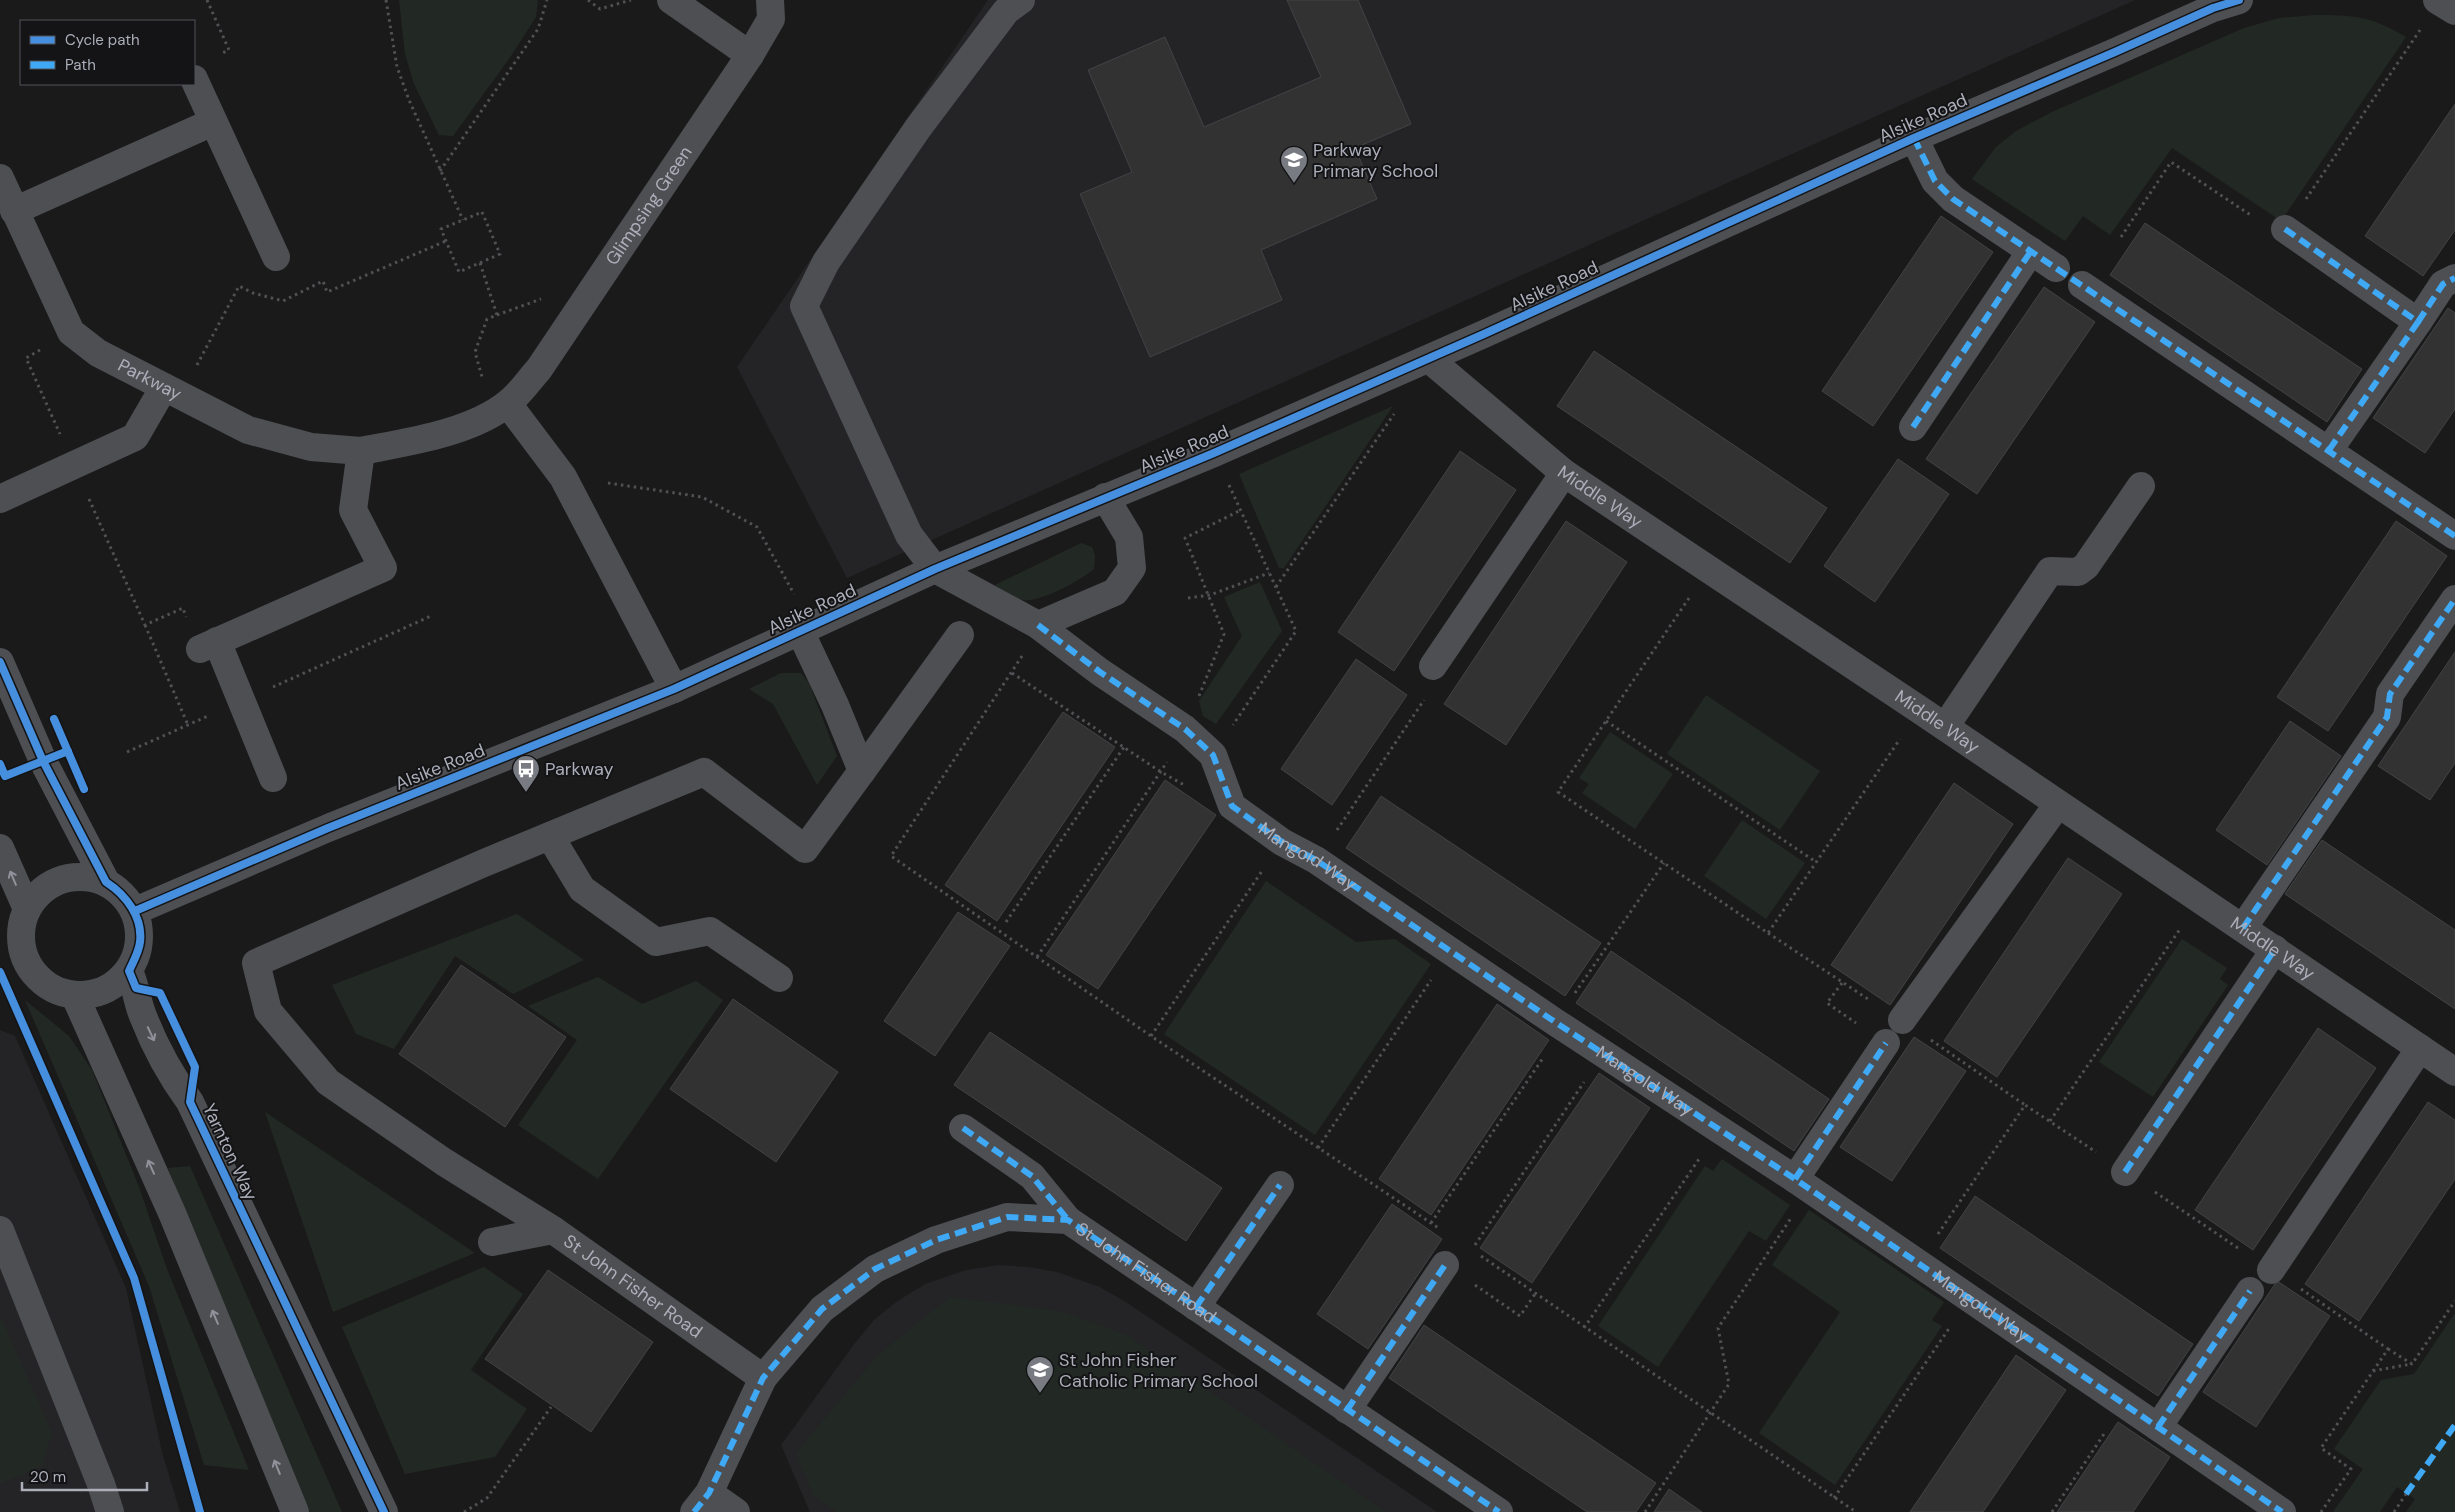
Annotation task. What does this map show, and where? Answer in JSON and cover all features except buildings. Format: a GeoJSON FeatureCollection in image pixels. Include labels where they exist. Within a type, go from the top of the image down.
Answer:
{"type":"FeatureCollection","features":[{"type":"Feature","properties":{"kind":"street"},"geometry":{"type":"LineString","coordinates":[[671,0],[750,55]]}},
{"type":"Feature","properties":{"kind":"street","name":"Glimpsing Green"},"geometry":{"type":"LineString","coordinates":[[500,408],[539,369],[750,55],[772,19],[770,0]]}},
{"type":"Feature","properties":{"kind":"street"},"geometry":{"type":"LineString","coordinates":[[935,569],[909,535],[804,306],[826,262],[918,128],[1006,11],[1021,0]]}},
{"type":"Feature","properties":{"kind":"street","name":"Alsike Road"},"geometry":{"type":"LineString","coordinates":[[135,911],[328,828],[674,689],[935,569],[1214,453],[1428,359],[1914,138],[2115,52],[2212,8],[2239,0]]}},
{"type":"Feature","properties":{"kind":"street"},"geometry":{"type":"LineString","coordinates":[[195,81],[276,257]]}},
{"type":"Feature","properties":{"kind":"street"},"geometry":{"type":"LineString","coordinates":[[14,211],[213,122]]}},
{"type":"Feature","properties":{"kind":"street"},"geometry":{"type":"LineString","coordinates":[[1914,138],[1935,181],[1953,199],[2056,268]]}},
{"type":"Feature","properties":{"kind":"street","name":"Parkway"},"geometry":{"type":"LineString","coordinates":[[0,178],[71,332],[98,353],[248,430],[312,447],[361,451],[439,436],[500,408]]}},
{"type":"Feature","properties":{"kind":"street"},"geometry":{"type":"LineString","coordinates":[[2285,230],[2418,322]]}},
{"type":"Feature","properties":{"kind":"street"},"geometry":{"type":"LineString","coordinates":[[1913,427],[2031,251]]}},
{"type":"Feature","properties":{"kind":"street"},"geometry":{"type":"LineString","coordinates":[[2328,450],[2443,284],[2455,278]]}},
{"type":"Feature","properties":{"kind":"street"},"geometry":{"type":"LineString","coordinates":[[2082,285],[2455,536]]}},
{"type":"Feature","properties":{"kind":"street","name":"Middle Way"},"geometry":{"type":"LineString","coordinates":[[1428,359],[1564,474],[1920,710],[2455,1072]]}},
{"type":"Feature","properties":{"kind":"street"},"geometry":{"type":"LineString","coordinates":[[0,499],[135,437],[172,391]]}},
{"type":"Feature","properties":{"kind":"street"},"geometry":{"type":"LineString","coordinates":[[500,408],[563,477],[674,689]]}},
{"type":"Feature","properties":{"kind":"street"},"geometry":{"type":"LineString","coordinates":[[273,778],[241,701],[208,645],[383,568],[353,510],[361,451]]}},
{"type":"Feature","properties":{"kind":"street"},"geometry":{"type":"LineString","coordinates":[[1432,666],[1564,474]]}},
{"type":"Feature","properties":{"kind":"street"},"geometry":{"type":"LineString","coordinates":[[1945,727],[2050,571],[2078,572],[2086,566],[2140,486]]}},
{"type":"Feature","properties":{"kind":"street"},"geometry":{"type":"LineString","coordinates":[[1038,625],[1115,592],[1132,568],[1128,537],[1105,497]]}},
{"type":"Feature","properties":{"kind":"street","name":"Mangold Way"},"geometry":{"type":"LineString","coordinates":[[935,569],[1038,625],[1100,672],[1185,729],[1213,755],[1232,806],[1282,842],[1316,860],[1602,1054],[1802,1185],[2282,1512]]}},
{"type":"Feature","properties":{"kind":"street"},"geometry":{"type":"LineString","coordinates":[[2243,928],[2387,717],[2390,694],[2455,599]]}},
{"type":"Feature","properties":{"kind":"street"},"geometry":{"type":"LineString","coordinates":[[806,629],[862,771]]}},
{"type":"Feature","properties":{"kind":"street"},"geometry":{"type":"LineString","coordinates":[[553,1230],[444,1162],[328,1082],[268,1011],[256,963],[550,836],[704,772],[805,849],[960,635]]}},
{"type":"Feature","properties":{"kind":"street"},"geometry":{"type":"LineString","coordinates":[[0,662],[43,761],[106,882]]}},
{"type":"Feature","properties":{"kind":"street"},"geometry":{"type":"LineString","coordinates":[[1902,1020],[2058,804]]}},
{"type":"Feature","properties":{"kind":"street"},"geometry":{"type":"LineString","coordinates":[[550,836],[582,889],[656,942],[710,931],[778,978]]}},
{"type":"Feature","properties":{"kind":"street"},"geometry":{"type":"LineString","coordinates":[[0,848],[27,909]]}},
{"type":"Feature","properties":{"kind":"street"},"geometry":{"type":"LineString","coordinates":[[85,876],[106,882],[118,889],[135,911],[140,931],[140,944],[129,972],[118,983],[96,994],[75,996],[59,992],[41,981],[27,964],[11,950],[21,929],[27,909],[35,897],[59,880],[85,876]]}},
{"type":"Feature","properties":{"kind":"street"},"geometry":{"type":"LineString","coordinates":[[2125,1172],[2275,949]]}},
{"type":"Feature","properties":{"kind":"street","name":"Yarnton Way"},"geometry":{"type":"LineString","coordinates":[[129,972],[136,988],[142,1015],[170,1075],[190,1102],[384,1512]]}},
{"type":"Feature","properties":{"kind":"street"},"geometry":{"type":"LineString","coordinates":[[75,996],[172,1213],[295,1512]]}},
{"type":"Feature","properties":{"kind":"street"},"geometry":{"type":"LineString","coordinates":[[1802,1185],[1886,1043]]}},
{"type":"Feature","properties":{"kind":"street"},"geometry":{"type":"LineString","coordinates":[[2270,1270],[2420,1048]]}},
{"type":"Feature","properties":{"kind":"street"},"geometry":{"type":"LineString","coordinates":[[963,1128],[1032,1176],[1068,1220]]}},
{"type":"Feature","properties":{"kind":"street"},"geometry":{"type":"LineString","coordinates":[[1196,1307],[1280,1185]]}},
{"type":"Feature","properties":{"kind":"street","name":"St John Fisher Road"},"geometry":{"type":"LineString","coordinates":[[701,1502],[763,1378],[822,1309],[875,1269],[936,1240],[1007,1217],[1068,1220],[1499,1512]]}},
{"type":"Feature","properties":{"kind":"street"},"geometry":{"type":"LineString","coordinates":[[0,1230],[101,1484],[110,1512]]}},
{"type":"Feature","properties":{"kind":"street","name":"St John Fisher Road"},"geometry":{"type":"LineString","coordinates":[[492,1242],[553,1230],[763,1378]]}},
{"type":"Feature","properties":{"kind":"street"},"geometry":{"type":"LineString","coordinates":[[1347,1410],[1445,1265]]}},
{"type":"Feature","properties":{"kind":"street"},"geometry":{"type":"LineString","coordinates":[[2158,1428],[2250,1290]]}},
{"type":"Feature","properties":{"kind":"street"},"geometry":{"type":"LineString","coordinates":[[701,1502],[736,1512]]}},
{"type":"Feature","properties":{"kind":"path"},"geometry":{"type":"LineString","coordinates":[[207,0],[229,50],[211,57]]}},
{"type":"Feature","properties":{"kind":"path"},"geometry":{"type":"LineString","coordinates":[[386,0],[397,66],[409,100],[462,220]]}},
{"type":"Feature","properties":{"kind":"path"},"geometry":{"type":"LineString","coordinates":[[440,171],[538,29],[547,0]]}},
{"type":"Feature","properties":{"kind":"path"},"geometry":{"type":"LineString","coordinates":[[588,0],[600,9],[631,0]]}},
{"type":"Feature","properties":{"kind":"path"},"geometry":{"type":"LineString","coordinates":[[2121,236],[2171,162],[2282,235],[2444,4]]}},
{"type":"Feature","properties":{"kind":"path"},"geometry":{"type":"LineString","coordinates":[[482,212],[500,254],[459,272],[446,241],[441,230],[482,212]]}},
{"type":"Feature","properties":{"kind":"path"},"geometry":{"type":"LineString","coordinates":[[172,391],[239,286],[253,293],[283,301],[323,281],[327,292],[446,241]]}},
{"type":"Feature","properties":{"kind":"path"},"geometry":{"type":"LineString","coordinates":[[480,263],[497,315],[487,319],[475,352],[500,408]]}},
{"type":"Feature","properties":{"kind":"path"},"geometry":{"type":"LineString","coordinates":[[71,332],[26,358],[188,725]]}},
{"type":"Feature","properties":{"kind":"path"},"geometry":{"type":"LineString","coordinates":[[1276,587],[1399,407]]}},
{"type":"Feature","properties":{"kind":"path"},"geometry":{"type":"LineString","coordinates":[[1213,755],[1296,631],[1214,453]]}},
{"type":"Feature","properties":{"kind":"path"},"geometry":{"type":"LineString","coordinates":[[563,477],[702,497],[757,527],[806,629]]}},
{"type":"Feature","properties":{"kind":"path"},"geometry":{"type":"LineString","coordinates":[[1038,957],[1161,772],[1185,729],[1224,634],[1210,595],[1185,538],[1241,510]]}},
{"type":"Feature","properties":{"kind":"path"},"geometry":{"type":"LineString","coordinates":[[1708,570],[1558,792],[1768,933],[1920,710]]}},
{"type":"Feature","properties":{"kind":"path"},"geometry":{"type":"LineString","coordinates":[[1188,598],[1210,595],[1269,573]]}},
{"type":"Feature","properties":{"kind":"path"},"geometry":{"type":"LineString","coordinates":[[145,624],[183,608],[208,645]]}},
{"type":"Feature","properties":{"kind":"path"},"geometry":{"type":"LineString","coordinates":[[126,752],[431,616]]}},
{"type":"Feature","properties":{"kind":"path"},"geometry":{"type":"LineString","coordinates":[[1038,625],[1012,673],[890,856],[1151,1036],[1447,1234]]}},
{"type":"Feature","properties":{"kind":"path"},"geometry":{"type":"LineString","coordinates":[[1012,673],[1161,772]]}},
{"type":"Feature","properties":{"kind":"path"},"geometry":{"type":"LineString","coordinates":[[1316,860],[1424,700]]}},
{"type":"Feature","properties":{"kind":"path"},"geometry":{"type":"LineString","coordinates":[[1606,721],[1816,862]]}},
{"type":"Feature","properties":{"kind":"path"},"geometry":{"type":"LineString","coordinates":[[1006,922],[1124,747]]}},
{"type":"Feature","properties":{"kind":"path"},"geometry":{"type":"LineString","coordinates":[[1151,1036],[1282,842]]}},
{"type":"Feature","properties":{"kind":"path"},"geometry":{"type":"LineString","coordinates":[[1431,1223],[1664,863]]}},
{"type":"Feature","properties":{"kind":"path"},"geometry":{"type":"LineString","coordinates":[[2050,1121],[2200,899]]}},
{"type":"Feature","properties":{"kind":"path"},"geometry":{"type":"LineString","coordinates":[[1318,1148],[1450,952]]}},
{"type":"Feature","properties":{"kind":"path"},"geometry":{"type":"LineString","coordinates":[[1842,983],[1827,1003],[1886,1043]]}},
{"type":"Feature","properties":{"kind":"path"},"geometry":{"type":"LineString","coordinates":[[1472,1250],[1602,1054]]}},
{"type":"Feature","properties":{"kind":"path"},"geometry":{"type":"LineString","coordinates":[[1918,1263],[2026,1104],[2412,1364]]}},
{"type":"Feature","properties":{"kind":"path"},"geometry":{"type":"LineString","coordinates":[[1584,1328],[1718,1131]]}},
{"type":"Feature","properties":{"kind":"path"},"geometry":{"type":"LineString","coordinates":[[1645,1512],[1728,1384],[1718,1328],[1802,1185]]}},
{"type":"Feature","properties":{"kind":"path"},"geometry":{"type":"LineString","coordinates":[[1480,1256],[1856,1512]]}},
{"type":"Feature","properties":{"kind":"path"},"geometry":{"type":"LineString","coordinates":[[1445,1265],[1520,1316],[1535,1294]]}},
{"type":"Feature","properties":{"kind":"path"},"geometry":{"type":"LineString","coordinates":[[1834,1498],[1970,1298]]}},
{"type":"Feature","properties":{"kind":"path"},"geometry":{"type":"LineString","coordinates":[[2373,1372],[2412,1364],[2455,1301]]}},
{"type":"Feature","properties":{"kind":"path"},"geometry":{"type":"LineString","coordinates":[[2321,1512],[2351,1469],[2321,1448],[2388,1349]]}},
{"type":"Feature","properties":{"kind":"path"},"geometry":{"type":"LineString","coordinates":[[2052,1512],[2125,1404]]}},
{"type":"Feature","properties":{"kind":"path"},"geometry":{"type":"LineString","coordinates":[[464,1512],[487,1498],[551,1407]]}},
{"type":"Feature","properties":{"kind":"path"},"geometry":{"type":"LineString","coordinates":[[2394,1512],[2406,1494]]}},
{"type":"Feature","properties":{"kind":"shaded area"},"geometry":{"type":"Polygon","coordinates":[[[399,0],[538,0],[536,17],[511,56],[453,136],[439,135],[414,84],[405,54],[399,0]]]}},
{"type":"Feature","properties":{"kind":"shaded area","name":"Parkway Primary School"},"geometry":{"type":"Polygon","coordinates":[[[988,0],[2135,0],[847,578],[737,367],[988,0]]]}},
{"type":"Feature","properties":{"kind":"shaded area"},"geometry":{"type":"Polygon","coordinates":[[[2340,15],[2362,18],[2394,30],[2406,37],[2281,221],[2172,148],[2110,235],[2083,216],[2065,241],[1972,179],[1996,147],[2016,131],[2052,112],[2244,28],[2279,18],[2340,15]]]}},
{"type":"Feature","properties":{"kind":"shaded area"},"geometry":{"type":"Polygon","coordinates":[[[1393,406],[1284,568],[1279,568],[1239,474],[1393,406]]]}},
{"type":"Feature","properties":{"kind":"shaded area"},"geometry":{"type":"Polygon","coordinates":[[[1081,543],[1092,547],[1095,556],[1094,569],[1060,590],[1039,598],[1023,600],[1012,596],[995,585],[1081,543]]]}},
{"type":"Feature","properties":{"kind":"shaded area"},"geometry":{"type":"Polygon","coordinates":[[[1260,582],[1282,631],[1216,724],[1203,716],[1199,701],[1242,636],[1224,597],[1260,582]]]}},
{"type":"Feature","properties":{"kind":"shaded area"},"geometry":{"type":"Polygon","coordinates":[[[781,673],[801,673],[809,683],[837,756],[817,785],[773,704],[749,689],[781,673]]]}},
{"type":"Feature","properties":{"kind":"shaded area"},"geometry":{"type":"Polygon","coordinates":[[[1706,695],[1820,771],[1780,830],[1667,754],[1706,695]]]}},
{"type":"Feature","properties":{"kind":"shaded area"},"geometry":{"type":"Polygon","coordinates":[[[1610,732],[1673,774],[1635,829],[1582,793],[1589,784],[1579,778],[1610,732]]]}},
{"type":"Feature","properties":{"kind":"shaded area"},"geometry":{"type":"Polygon","coordinates":[[[1742,820],[1805,863],[1766,919],[1704,876],[1742,820]]]}},
{"type":"Feature","properties":{"kind":"shaded area"},"geometry":{"type":"Polygon","coordinates":[[[1266,881],[1356,942],[1395,939],[1431,964],[1315,1135],[1164,1034],[1266,881]]]}},
{"type":"Feature","properties":{"kind":"shaded area"},"geometry":{"type":"Polygon","coordinates":[[[517,914],[584,960],[513,994],[455,956],[394,1049],[356,1034],[332,985],[517,914]]]}},
{"type":"Feature","properties":{"kind":"shaded area"},"geometry":{"type":"Polygon","coordinates":[[[2182,939],[2227,968],[2220,979],[2228,985],[2153,1097],[2099,1062],[2182,939]]]}},
{"type":"Feature","properties":{"kind":"shaded area"},"geometry":{"type":"Polygon","coordinates":[[[598,977],[642,1004],[696,981],[723,1000],[598,1179],[518,1125],[577,1040],[528,1006],[598,977]]]}},
{"type":"Feature","properties":{"kind":"shaded area"},"geometry":{"type":"Polygon","coordinates":[[[25,1000],[69,1036],[92,1070],[139,1187],[167,1269],[249,1470],[204,1465],[149,1286],[25,1000]]]}},
{"type":"Feature","properties":{"kind":"shaded area"},"geometry":{"type":"Polygon","coordinates":[[[0,1030],[15,1036],[126,1288],[162,1452],[180,1512],[0,1512],[0,1030]]]}},
{"type":"Feature","properties":{"kind":"shaded area"},"geometry":{"type":"Polygon","coordinates":[[[265,1112],[475,1253],[333,1312],[265,1112]]]}},
{"type":"Feature","properties":{"kind":"shaded area"},"geometry":{"type":"Polygon","coordinates":[[[1722,1159],[1790,1205],[1766,1241],[1749,1231],[1658,1367],[1598,1326],[1705,1166],[1713,1171],[1722,1159]]]}},
{"type":"Feature","properties":{"kind":"shaded area"},"geometry":{"type":"Polygon","coordinates":[[[190,1166],[342,1512],[310,1512],[291,1470],[168,1168],[190,1166]]]}},
{"type":"Feature","properties":{"kind":"shaded area"},"geometry":{"type":"Polygon","coordinates":[[[1809,1210],[1944,1302],[1932,1320],[1942,1326],[1835,1485],[1759,1433],[1840,1312],[1772,1265],[1809,1210]]]}},
{"type":"Feature","properties":{"kind":"shaded area","name":"St John Fisher Catholic Primary School"},"geometry":{"type":"Polygon","coordinates":[[[1000,1265],[1057,1272],[1100,1287],[1126,1302],[1437,1512],[810,1512],[781,1445],[855,1343],[874,1320],[896,1302],[925,1284],[966,1270],[1000,1265]]]}},
{"type":"Feature","properties":{"kind":"shaded area"},"geometry":{"type":"Polygon","coordinates":[[[484,1267],[523,1294],[471,1370],[527,1409],[495,1457],[405,1474],[342,1327],[484,1267]]]}},
{"type":"Feature","properties":{"kind":"shaded area","name":"St John Fisher Catholic Primary School"},"geometry":{"type":"Polygon","coordinates":[[[950,1297],[1060,1311],[1127,1335],[1386,1512],[837,1512],[814,1496],[796,1453],[878,1355],[950,1297]]]}},
{"type":"Feature","properties":{"kind":"shaded area"},"geometry":{"type":"Polygon","coordinates":[[[2455,1313],[2455,1512],[2406,1512],[2415,1499],[2397,1487],[2380,1512],[2333,1512],[2363,1469],[2334,1449],[2381,1380],[2414,1374],[2455,1313]]]}},
{"type":"Feature","properties":{"kind":"shaded area"},"geometry":{"type":"Polygon","coordinates":[[[0,1316],[52,1433],[42,1466],[0,1484],[0,1316]]]}},
{"type":"Feature","properties":{"kind":"marked path"},"geometry":{"type":"LineString","coordinates":[[1914,138],[1935,181],[1953,199],[2455,536]]}},
{"type":"Feature","properties":{"kind":"marked path"},"geometry":{"type":"LineString","coordinates":[[2285,229],[2418,322],[2329,450]]}},
{"type":"Feature","properties":{"kind":"marked path"},"geometry":{"type":"LineString","coordinates":[[1913,427],[2031,251]]}},
{"type":"Feature","properties":{"kind":"marked path"},"geometry":{"type":"LineString","coordinates":[[2418,322],[2443,284],[2455,278]]}},
{"type":"Feature","properties":{"kind":"marked path"},"geometry":{"type":"LineString","coordinates":[[2243,928],[2387,717],[2390,694],[2455,599]]}},
{"type":"Feature","properties":{"kind":"marked path"},"geometry":{"type":"LineString","coordinates":[[1038,625],[1100,672],[1185,729],[1213,755],[1232,806],[1282,842],[1316,860],[1555,1022],[1795,1179],[2282,1512]]}},
{"type":"Feature","properties":{"kind":"marked path"},"geometry":{"type":"LineString","coordinates":[[2125,1172],[2275,949]]}},
{"type":"Feature","properties":{"kind":"marked path"},"geometry":{"type":"LineString","coordinates":[[1795,1179],[1886,1043]]}},
{"type":"Feature","properties":{"kind":"marked path"},"geometry":{"type":"LineString","coordinates":[[963,1128],[1032,1176],[1068,1220]]}},
{"type":"Feature","properties":{"kind":"marked path"},"geometry":{"type":"LineString","coordinates":[[1196,1307],[1280,1185]]}},
{"type":"Feature","properties":{"kind":"marked path"},"geometry":{"type":"LineString","coordinates":[[694,1512],[709,1493],[763,1378],[822,1309],[875,1269],[936,1240],[1007,1217],[1068,1220],[1499,1512]]}},
{"type":"Feature","properties":{"kind":"marked path"},"geometry":{"type":"LineString","coordinates":[[1347,1410],[1445,1265]]}},
{"type":"Feature","properties":{"kind":"marked path"},"geometry":{"type":"LineString","coordinates":[[2158,1427],[2250,1291]]}},
{"type":"Feature","properties":{"kind":"marked path"},"geometry":{"type":"LineString","coordinates":[[2406,1494],[2455,1425]]}},
{"type":"Feature","properties":{"kind":"cycle path"},"geometry":{"type":"LineString","coordinates":[[135,911],[328,828],[674,689],[935,569],[1214,453],[1484,334],[1914,138],[2213,8],[2239,0]]}},
{"type":"Feature","properties":{"kind":"cycle path"},"geometry":{"type":"LineString","coordinates":[[0,662],[43,761],[106,882],[120,893],[136,915],[139,924],[140,942],[129,971],[136,988],[160,993],[195,1067],[190,1102],[384,1512]]}},
{"type":"Feature","properties":{"kind":"cycle path"},"geometry":{"type":"LineString","coordinates":[[54,719],[84,789]]}},
{"type":"Feature","properties":{"kind":"cycle path"},"geometry":{"type":"LineString","coordinates":[[0,764],[5,776],[68,751]]}},
{"type":"Feature","properties":{"kind":"cycle path"},"geometry":{"type":"LineString","coordinates":[[0,972],[134,1278],[200,1512]]}},
{"type":"Feature","properties":{"kind":"place","name":"Parkway Primary School"},"geometry":{"type":"Point","coordinates":[1294,184]}},
{"type":"Feature","properties":{"kind":"place","name":"Parkway"},"geometry":{"type":"Point","coordinates":[526,793]}},
{"type":"Feature","properties":{"kind":"place","name":"St John Fisher Catholic Primary School"},"geometry":{"type":"Point","coordinates":[1040,1394]}}]}
